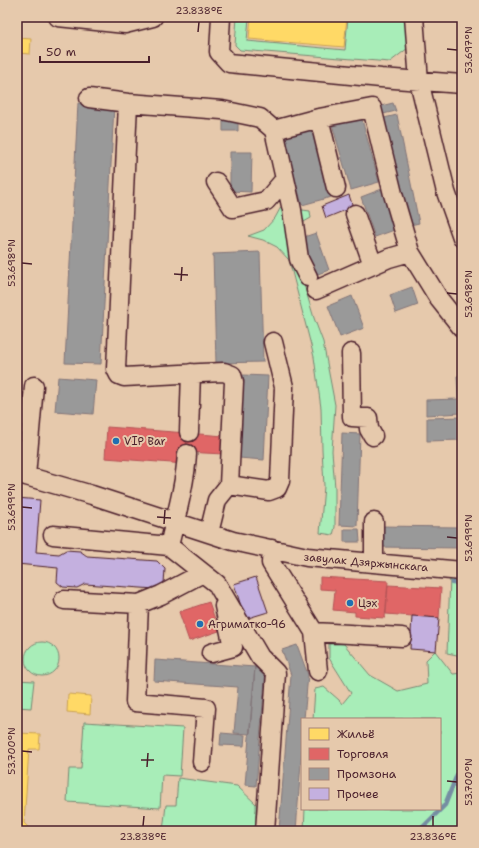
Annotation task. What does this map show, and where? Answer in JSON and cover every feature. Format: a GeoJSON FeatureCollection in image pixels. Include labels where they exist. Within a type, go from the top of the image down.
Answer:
{"type":"FeatureCollection","features":[{"type":"Feature","properties":{"kind":"street"},"geometry":{"type":"LineString","coordinates":[[58,17],[125,24],[153,17]]}},
{"type":"Feature","properties":{"kind":"street"},"geometry":{"type":"LineString","coordinates":[[221,17],[219,52],[228,63],[381,78],[462,84]]}},
{"type":"Feature","properties":{"kind":"street"},"geometry":{"type":"LineString","coordinates":[[414,17],[419,80],[446,192],[462,237]]}},
{"type":"Feature","properties":{"kind":"street"},"geometry":{"type":"LineString","coordinates":[[89,98],[128,103],[222,110],[260,118],[274,130],[292,210],[299,259],[312,283],[373,266],[389,258],[410,252]]}},
{"type":"Feature","properties":{"kind":"street"},"geometry":{"type":"LineString","coordinates":[[128,103],[116,369],[119,375],[124,377],[224,372],[232,376],[234,382],[229,484],[217,500],[209,533]]}},
{"type":"Feature","properties":{"kind":"street"},"geometry":{"type":"LineString","coordinates":[[274,130],[319,118],[372,108],[393,194],[410,252],[439,299],[462,328]]}},
{"type":"Feature","properties":{"kind":"street"},"geometry":{"type":"LineString","coordinates":[[319,118],[336,188]]}},
{"type":"Feature","properties":{"kind":"street"},"geometry":{"type":"LineString","coordinates":[[216,182],[233,208],[266,201],[285,179]]}},
{"type":"Feature","properties":{"kind":"street"},"geometry":{"type":"LineString","coordinates":[[355,214],[373,266]]}},
{"type":"Feature","properties":{"kind":"street"},"geometry":{"type":"LineString","coordinates":[[229,484],[269,491],[277,488],[280,481],[284,387],[273,342]]}},
{"type":"Feature","properties":{"kind":"street"},"geometry":{"type":"LineString","coordinates":[[351,353],[352,417],[368,418],[369,429],[374,436]]}},
{"type":"Feature","properties":{"kind":"street"},"geometry":{"type":"LineString","coordinates":[[188,432],[191,373]]}},
{"type":"Feature","properties":{"kind":"street"},"geometry":{"type":"LineString","coordinates":[[22,475],[34,386]]}},
{"type":"Feature","properties":{"kind":"street"},"geometry":{"type":"LineString","coordinates":[[169,546],[180,503],[187,454]]}},
{"type":"Feature","properties":{"kind":"street","name":"завулак Дзяржынскага"},"geometry":{"type":"LineString","coordinates":[[22,475],[92,495],[233,541],[307,557],[462,570]]}},
{"type":"Feature","properties":{"kind":"street"},"geometry":{"type":"LineString","coordinates":[[374,522],[374,563]]}},
{"type":"Feature","properties":{"kind":"street"},"geometry":{"type":"LineString","coordinates":[[53,535],[169,546],[217,584],[260,657],[276,673],[265,831]]}},
{"type":"Feature","properties":{"kind":"street"},"geometry":{"type":"LineString","coordinates":[[272,549],[271,563],[314,632],[318,671]]}},
{"type":"Feature","properties":{"kind":"street"},"geometry":{"type":"LineString","coordinates":[[64,600],[139,604],[161,595],[203,573]]}},
{"type":"Feature","properties":{"kind":"street"},"geometry":{"type":"LineString","coordinates":[[211,653],[233,647],[219,588]]}},
{"type":"Feature","properties":{"kind":"street"},"geometry":{"type":"LineString","coordinates":[[139,604],[135,702],[206,708],[202,762]]}},
{"type":"Feature","properties":{"kind":"street"},"geometry":{"type":"LineString","coordinates":[[314,632],[402,637]]}},
{"type":"Feature","properties":{"kind":"green space"},"geometry":{"type":"Polygon","coordinates":[[[237,17],[249,17],[247,41],[345,50],[348,17],[405,17],[408,48],[390,62],[240,50],[235,45],[237,17]]]}},
{"type":"Feature","properties":{"kind":"green space"},"geometry":{"type":"Polygon","coordinates":[[[281,207],[310,211],[311,218],[302,223],[296,258],[314,318],[323,342],[335,405],[332,451],[335,488],[335,527],[333,535],[320,533],[324,486],[321,408],[314,357],[289,260],[277,247],[263,240],[248,236],[264,230],[275,218],[281,207]]]}},
{"type":"Feature","properties":{"kind":"green space"},"geometry":{"type":"Polygon","coordinates":[[[450,578],[462,580],[462,656],[447,653],[450,578]]]}},
{"type":"Feature","properties":{"kind":"green space"},"geometry":{"type":"Polygon","coordinates":[[[39,642],[45,642],[49,643],[56,649],[59,659],[58,666],[52,673],[45,676],[39,676],[35,675],[28,669],[25,662],[25,656],[26,652],[32,645],[39,642]]]}},
{"type":"Feature","properties":{"kind":"green space"},"geometry":{"type":"Polygon","coordinates":[[[329,644],[344,644],[370,675],[398,691],[427,684],[426,660],[435,651],[453,674],[462,673],[462,831],[304,831],[305,810],[441,810],[441,718],[313,718],[315,689],[324,687],[342,704],[351,693],[329,658],[329,644]]]}},
{"type":"Feature","properties":{"kind":"green space"},"geometry":{"type":"Polygon","coordinates":[[[17,680],[34,681],[31,708],[17,707],[17,680]]]}},
{"type":"Feature","properties":{"kind":"green space"},"geometry":{"type":"Polygon","coordinates":[[[84,722],[183,728],[180,776],[162,775],[160,808],[67,802],[69,769],[81,769],[84,722]]]}},
{"type":"Feature","properties":{"kind":"green space"},"geometry":{"type":"Polygon","coordinates":[[[178,778],[237,786],[256,804],[256,831],[163,831],[166,805],[176,805],[178,778]]]}},
{"type":"Feature","properties":{"kind":"building: Жильё"},"geometry":{"type":"Polygon","coordinates":[[[17,17],[20,17],[19,38],[31,39],[30,54],[18,53],[17,62],[17,17]]]}},
{"type":"Feature","properties":{"kind":"building: Жильё"},"geometry":{"type":"Polygon","coordinates":[[[251,17],[347,17],[344,47],[249,39],[251,17]]]}},
{"type":"Feature","properties":{"kind":"building: Жильё"},"geometry":{"type":"Polygon","coordinates":[[[68,694],[91,696],[90,714],[67,712],[68,694]]]}},
{"type":"Feature","properties":{"kind":"building: Жильё"},"geometry":{"type":"Polygon","coordinates":[[[17,733],[40,734],[39,749],[29,749],[24,823],[32,831],[17,831],[17,733]]]}},
{"type":"Feature","properties":{"kind":"building: Жильё"},"geometry":{"type":"Polygon","coordinates":[[[109,828],[127,830],[127,831],[108,831],[109,828]]]}},
{"type":"Feature","properties":{"kind":"building: Торговля"},"geometry":{"type":"Polygon","coordinates":[[[107,427],[187,433],[185,464],[105,458],[107,427]]]}},
{"type":"Feature","properties":{"kind":"building: Торговля"},"geometry":{"type":"Polygon","coordinates":[[[187,433],[224,436],[223,454],[186,452],[187,433]]]}},
{"type":"Feature","properties":{"kind":"building: Торговля"},"geometry":{"type":"Polygon","coordinates":[[[320,577],[388,581],[385,618],[355,616],[355,612],[333,610],[335,590],[320,589],[320,577]]]}},
{"type":"Feature","properties":{"kind":"building: Торговля"},"geometry":{"type":"Polygon","coordinates":[[[388,585],[441,588],[439,618],[386,614],[388,585]]]}},
{"type":"Feature","properties":{"kind":"building: Торговля"},"geometry":{"type":"Polygon","coordinates":[[[209,602],[219,631],[189,641],[179,612],[209,602]]]}},
{"type":"Feature","properties":{"kind":"building: Промзона"},"geometry":{"type":"Polygon","coordinates":[[[78,103],[114,105],[101,364],[65,363],[78,103]]]}},
{"type":"Feature","properties":{"kind":"building: Промзона"},"geometry":{"type":"Polygon","coordinates":[[[393,103],[396,111],[383,114],[381,106],[393,103]]]}},
{"type":"Feature","properties":{"kind":"building: Промзона"},"geometry":{"type":"Polygon","coordinates":[[[397,115],[419,223],[406,226],[384,118],[397,115]]]}},
{"type":"Feature","properties":{"kind":"building: Промзона"},"geometry":{"type":"Polygon","coordinates":[[[361,116],[379,182],[351,190],[332,124],[361,116]]]}},
{"type":"Feature","properties":{"kind":"building: Промзона"},"geometry":{"type":"Polygon","coordinates":[[[223,120],[238,120],[238,131],[223,131],[223,120]]]}},
{"type":"Feature","properties":{"kind":"building: Промзона"},"geometry":{"type":"Polygon","coordinates":[[[312,126],[331,197],[302,205],[283,134],[312,126]]]}},
{"type":"Feature","properties":{"kind":"building: Промзона"},"geometry":{"type":"Polygon","coordinates":[[[230,152],[252,152],[251,192],[230,191],[230,152]]]}},
{"type":"Feature","properties":{"kind":"building: Промзона"},"geometry":{"type":"Polygon","coordinates":[[[382,189],[397,229],[375,237],[361,197],[382,189]]]}},
{"type":"Feature","properties":{"kind":"building: Промзона"},"geometry":{"type":"Polygon","coordinates":[[[316,233],[329,270],[315,275],[301,238],[316,233]]]}},
{"type":"Feature","properties":{"kind":"building: Промзона"},"geometry":{"type":"Polygon","coordinates":[[[260,252],[263,362],[216,363],[213,254],[260,252]]]}},
{"type":"Feature","properties":{"kind":"building: Промзона"},"geometry":{"type":"Polygon","coordinates":[[[412,287],[418,305],[396,313],[390,295],[412,287]]]}},
{"type":"Feature","properties":{"kind":"building: Промзона"},"geometry":{"type":"Polygon","coordinates":[[[352,296],[364,328],[340,337],[328,306],[352,296]]]}},
{"type":"Feature","properties":{"kind":"building: Промзона"},"geometry":{"type":"Polygon","coordinates":[[[243,375],[268,376],[264,460],[239,458],[243,375]]]}},
{"type":"Feature","properties":{"kind":"building: Промзона"},"geometry":{"type":"Polygon","coordinates":[[[462,375],[462,413],[426,415],[426,400],[458,399],[457,376],[462,375]]]}},
{"type":"Feature","properties":{"kind":"building: Промзона"},"geometry":{"type":"Polygon","coordinates":[[[58,377],[96,380],[93,414],[55,411],[58,377]]]}},
{"type":"Feature","properties":{"kind":"building: Промзона"},"geometry":{"type":"Polygon","coordinates":[[[462,417],[462,440],[427,441],[427,418],[462,417]]]}},
{"type":"Feature","properties":{"kind":"building: Промзона"},"geometry":{"type":"Polygon","coordinates":[[[342,433],[360,434],[357,526],[339,525],[342,433]]]}},
{"type":"Feature","properties":{"kind":"building: Промзона"},"geometry":{"type":"Polygon","coordinates":[[[460,443],[462,443],[462,548],[378,547],[378,526],[459,527],[460,443]]]}},
{"type":"Feature","properties":{"kind":"building: Промзона"},"geometry":{"type":"Polygon","coordinates":[[[344,529],[359,529],[360,542],[344,542],[344,529]]]}},
{"type":"Feature","properties":{"kind":"building: Промзона"},"geometry":{"type":"Polygon","coordinates":[[[297,645],[308,675],[304,718],[301,718],[301,763],[296,831],[279,831],[291,675],[282,650],[297,645]]]}},
{"type":"Feature","properties":{"kind":"building: Промзона"},"geometry":{"type":"Polygon","coordinates":[[[155,660],[255,667],[250,734],[234,733],[238,687],[154,681],[155,660]]]}},
{"type":"Feature","properties":{"kind":"building: Промзона"},"geometry":{"type":"Polygon","coordinates":[[[255,667],[266,668],[256,786],[245,785],[255,667]]]}},
{"type":"Feature","properties":{"kind":"building: Промзона"},"geometry":{"type":"Polygon","coordinates":[[[221,733],[245,735],[244,746],[220,745],[221,733]]]}},
{"type":"Feature","properties":{"kind":"building: Прочее"},"geometry":{"type":"Polygon","coordinates":[[[349,195],[353,207],[326,218],[322,206],[349,195]]]}},
{"type":"Feature","properties":{"kind":"building: Прочее"},"geometry":{"type":"Polygon","coordinates":[[[17,498],[40,500],[36,552],[59,554],[66,550],[80,551],[87,556],[157,561],[165,569],[164,583],[155,589],[85,584],[77,588],[63,587],[57,582],[58,568],[17,564],[17,498]]]}},
{"type":"Feature","properties":{"kind":"building: Прочее"},"geometry":{"type":"Polygon","coordinates":[[[256,577],[268,612],[245,619],[234,584],[256,577]]]}},
{"type":"Feature","properties":{"kind":"building: Прочее"},"geometry":{"type":"Polygon","coordinates":[[[412,616],[439,618],[436,651],[410,649],[412,616]]]}},
{"type":"Feature","properties":{"kind":"waterway"},"geometry":{"type":"LineString","coordinates":[[452,583],[462,583]]}},
{"type":"Feature","properties":{"kind":"waterway"},"geometry":{"type":"LineString","coordinates":[[441,809],[445,805],[462,762]]}},
{"type":"Feature","properties":{"kind":"waterway"},"geometry":{"type":"LineString","coordinates":[[419,831],[440,810]]}},
{"type":"Feature","properties":{"kind":"place","name":"VIP Bar"},"geometry":{"type":"Point","coordinates":[116,441]}},
{"type":"Feature","properties":{"kind":"place","name":"Цэх"},"geometry":{"type":"Point","coordinates":[350,603]}},
{"type":"Feature","properties":{"kind":"place","name":"Агриматко-96"},"geometry":{"type":"Point","coordinates":[200,624]}}]}
